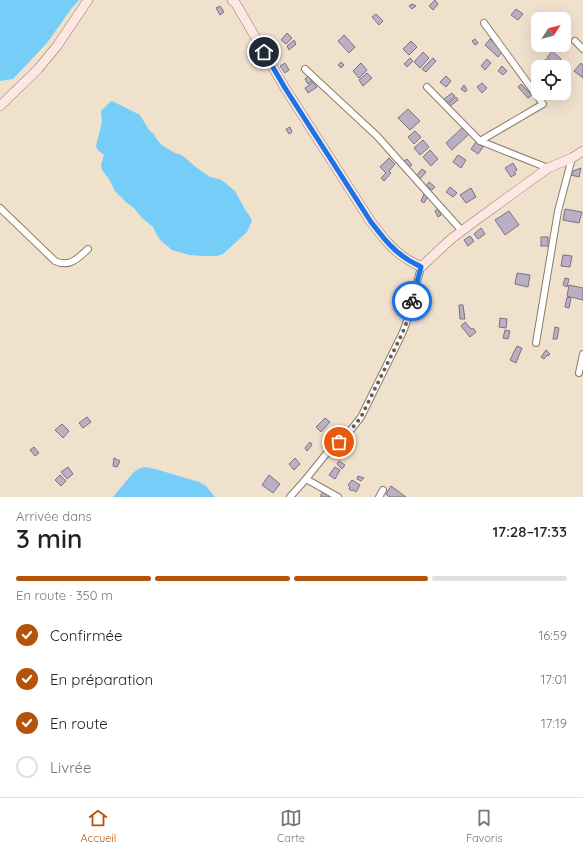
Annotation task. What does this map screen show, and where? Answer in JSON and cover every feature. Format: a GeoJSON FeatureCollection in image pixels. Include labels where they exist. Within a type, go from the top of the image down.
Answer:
{"type":"FeatureCollection","features":[{"type":"Feature","properties":{"kind":"street"},"geometry":{"type":"LineString","coordinates":[[0,106],[38,69],[57,46],[88,0]]}},
{"type":"Feature","properties":{"kind":"street"},"geometry":{"type":"LineString","coordinates":[[232,0],[236,4],[285,88],[371,222],[396,252],[407,260],[421,267]]}},
{"type":"Feature","properties":{"kind":"street"},"geometry":{"type":"LineString","coordinates":[[480,141],[543,104],[484,23]]}},
{"type":"Feature","properties":{"kind":"street"},"geometry":{"type":"LineString","coordinates":[[575,40],[583,49]]}},
{"type":"Feature","properties":{"kind":"street"},"geometry":{"type":"LineString","coordinates":[[305,69],[376,136],[462,231]]}},
{"type":"Feature","properties":{"kind":"street"},"geometry":{"type":"LineString","coordinates":[[427,88],[480,141],[548,168]]}},
{"type":"Feature","properties":{"kind":"street"},"geometry":{"type":"LineString","coordinates":[[290,497],[326,454],[346,436],[361,417],[406,324],[421,267],[451,239],[548,168],[572,158],[583,151]]}},
{"type":"Feature","properties":{"kind":"street"},"geometry":{"type":"LineString","coordinates":[[536,343],[558,211],[572,158]]}},
{"type":"Feature","properties":{"kind":"street"},"geometry":{"type":"LineString","coordinates":[[0,208],[55,262],[68,264],[88,249]]}},
{"type":"Feature","properties":{"kind":"street"},"geometry":{"type":"LineString","coordinates":[[579,373],[583,354]]}},
{"type":"Feature","properties":{"kind":"street"},"geometry":{"type":"LineString","coordinates":[[306,479],[338,497]]}},
{"type":"Feature","properties":{"kind":"street"},"geometry":{"type":"LineString","coordinates":[[379,497],[383,490]]}},
{"type":"Feature","properties":{"kind":"water"},"geometry":{"type":"Polygon","coordinates":[[[0,0],[79,0],[47,43],[13,79],[0,81],[0,0]]]}},
{"type":"Feature","properties":{"kind":"water"},"geometry":{"type":"Polygon","coordinates":[[[111,101],[140,115],[149,130],[163,146],[183,156],[210,177],[223,181],[235,191],[252,221],[247,232],[223,254],[217,256],[189,255],[172,250],[160,240],[153,227],[115,191],[109,179],[102,170],[101,165],[104,155],[97,149],[96,146],[102,122],[101,111],[111,101]]]}},
{"type":"Feature","properties":{"kind":"water"},"geometry":{"type":"Polygon","coordinates":[[[145,467],[199,482],[206,486],[215,497],[113,497],[133,473],[138,469],[145,467]]]}},
{"type":"Feature","properties":{"kind":"building"},"geometry":{"type":"Polygon","coordinates":[[[435,0],[438,4],[433,10],[429,6],[435,0]]]}},
{"type":"Feature","properties":{"kind":"building"},"geometry":{"type":"Polygon","coordinates":[[[412,4],[416,6],[412,9],[409,6],[412,4]]]}},
{"type":"Feature","properties":{"kind":"building"},"geometry":{"type":"Polygon","coordinates":[[[220,6],[224,12],[220,15],[216,8],[220,6]]]}},
{"type":"Feature","properties":{"kind":"building"},"geometry":{"type":"Polygon","coordinates":[[[516,9],[523,14],[518,20],[511,15],[516,9]]]}},
{"type":"Feature","properties":{"kind":"building"},"geometry":{"type":"Polygon","coordinates":[[[376,14],[383,21],[379,25],[372,17],[376,14]]]}},
{"type":"Feature","properties":{"kind":"building"},"geometry":{"type":"Polygon","coordinates":[[[287,33],[292,38],[286,44],[281,40],[287,33]]]}},
{"type":"Feature","properties":{"kind":"building"},"geometry":{"type":"Polygon","coordinates":[[[344,35],[355,47],[349,53],[338,41],[344,35]]]}},
{"type":"Feature","properties":{"kind":"building"},"geometry":{"type":"Polygon","coordinates":[[[475,39],[478,43],[475,45],[472,41],[475,39]]]}},
{"type":"Feature","properties":{"kind":"building"},"geometry":{"type":"Polygon","coordinates":[[[490,39],[503,51],[498,57],[485,45],[490,39]]]}},
{"type":"Feature","properties":{"kind":"building"},"geometry":{"type":"Polygon","coordinates":[[[294,40],[296,44],[289,50],[287,46],[294,40]]]}},
{"type":"Feature","properties":{"kind":"building"},"geometry":{"type":"Polygon","coordinates":[[[411,41],[417,47],[409,55],[403,49],[411,41]]]}},
{"type":"Feature","properties":{"kind":"building"},"geometry":{"type":"Polygon","coordinates":[[[423,52],[429,58],[420,68],[414,62],[423,52]]]}},
{"type":"Feature","properties":{"kind":"building"},"geometry":{"type":"Polygon","coordinates":[[[551,52],[553,52],[561,59],[550,60],[547,58],[551,52]]]}},
{"type":"Feature","properties":{"kind":"building"},"geometry":{"type":"Polygon","coordinates":[[[410,58],[413,61],[407,67],[404,64],[410,58]]]}},
{"type":"Feature","properties":{"kind":"building"},"geometry":{"type":"Polygon","coordinates":[[[433,58],[436,61],[426,72],[422,69],[433,58]]]}},
{"type":"Feature","properties":{"kind":"building"},"geometry":{"type":"Polygon","coordinates":[[[487,59],[491,63],[485,70],[481,66],[487,59]]]}},
{"type":"Feature","properties":{"kind":"building"},"geometry":{"type":"Polygon","coordinates":[[[341,62],[344,65],[341,68],[338,65],[341,62]]]}},
{"type":"Feature","properties":{"kind":"building"},"geometry":{"type":"Polygon","coordinates":[[[285,63],[289,70],[285,73],[280,66],[285,63]]]}},
{"type":"Feature","properties":{"kind":"building"},"geometry":{"type":"Polygon","coordinates":[[[361,63],[367,70],[359,78],[353,71],[361,63]]]}},
{"type":"Feature","properties":{"kind":"building"},"geometry":{"type":"Polygon","coordinates":[[[581,63],[583,65],[583,78],[574,71],[581,63]]]}},
{"type":"Feature","properties":{"kind":"building"},"geometry":{"type":"Polygon","coordinates":[[[502,66],[507,71],[503,75],[498,71],[502,66]]]}},
{"type":"Feature","properties":{"kind":"building"},"geometry":{"type":"Polygon","coordinates":[[[367,73],[372,78],[363,86],[359,80],[367,73]]]}},
{"type":"Feature","properties":{"kind":"building"},"geometry":{"type":"Polygon","coordinates":[[[308,76],[312,81],[308,84],[305,79],[308,76]]]}},
{"type":"Feature","properties":{"kind":"building"},"geometry":{"type":"Polygon","coordinates":[[[446,76],[451,81],[446,87],[440,82],[446,76]]]}},
{"type":"Feature","properties":{"kind":"building"},"geometry":{"type":"Polygon","coordinates":[[[313,82],[317,87],[308,93],[305,88],[313,82]]]}},
{"type":"Feature","properties":{"kind":"building"},"geometry":{"type":"Polygon","coordinates":[[[482,83],[487,88],[482,93],[477,87],[482,83]]]}},
{"type":"Feature","properties":{"kind":"building"},"geometry":{"type":"Polygon","coordinates":[[[521,84],[531,96],[528,98],[518,87],[521,84]]]}},
{"type":"Feature","properties":{"kind":"building"},"geometry":{"type":"Polygon","coordinates":[[[464,85],[467,90],[465,92],[461,89],[464,85]]]}},
{"type":"Feature","properties":{"kind":"building"},"geometry":{"type":"Polygon","coordinates":[[[452,93],[455,96],[446,104],[443,100],[452,93]]]}},
{"type":"Feature","properties":{"kind":"building"},"geometry":{"type":"Polygon","coordinates":[[[456,97],[458,100],[449,107],[447,105],[456,97]]]}},
{"type":"Feature","properties":{"kind":"building"},"geometry":{"type":"Polygon","coordinates":[[[408,109],[420,121],[410,130],[398,118],[408,109]]]}},
{"type":"Feature","properties":{"kind":"building"},"geometry":{"type":"Polygon","coordinates":[[[290,127],[292,132],[289,134],[286,129],[290,127]]]}},
{"type":"Feature","properties":{"kind":"building"},"geometry":{"type":"Polygon","coordinates":[[[463,127],[469,134],[452,150],[446,143],[463,127]]]}},
{"type":"Feature","properties":{"kind":"building"},"geometry":{"type":"Polygon","coordinates":[[[415,131],[421,137],[414,144],[408,137],[415,131]]]}},
{"type":"Feature","properties":{"kind":"building"},"geometry":{"type":"Polygon","coordinates":[[[423,140],[429,147],[420,155],[414,148],[423,140]]]}},
{"type":"Feature","properties":{"kind":"building"},"geometry":{"type":"Polygon","coordinates":[[[476,142],[483,147],[478,154],[471,149],[476,142]]]}},
{"type":"Feature","properties":{"kind":"building"},"geometry":{"type":"Polygon","coordinates":[[[430,150],[438,159],[431,166],[423,157],[430,150]]]}},
{"type":"Feature","properties":{"kind":"building"},"geometry":{"type":"Polygon","coordinates":[[[458,155],[466,160],[461,168],[453,162],[458,155]]]}},
{"type":"Feature","properties":{"kind":"building"},"geometry":{"type":"Polygon","coordinates":[[[389,158],[395,164],[389,171],[391,173],[384,181],[381,178],[386,173],[380,167],[389,158]]]}},
{"type":"Feature","properties":{"kind":"building"},"geometry":{"type":"Polygon","coordinates":[[[407,159],[412,165],[409,167],[404,161],[407,159]]]}},
{"type":"Feature","properties":{"kind":"building"},"geometry":{"type":"Polygon","coordinates":[[[513,163],[517,170],[514,172],[516,174],[511,177],[505,168],[513,163]]]}},
{"type":"Feature","properties":{"kind":"building"},"geometry":{"type":"Polygon","coordinates":[[[581,168],[579,177],[571,175],[573,171],[581,168]]]}},
{"type":"Feature","properties":{"kind":"building"},"geometry":{"type":"Polygon","coordinates":[[[422,169],[426,172],[420,179],[416,176],[422,169]]]}},
{"type":"Feature","properties":{"kind":"building"},"geometry":{"type":"Polygon","coordinates":[[[429,182],[435,187],[432,190],[426,186],[429,182]]]}},
{"type":"Feature","properties":{"kind":"building"},"geometry":{"type":"Polygon","coordinates":[[[450,187],[457,193],[453,197],[446,192],[450,187]]]}},
{"type":"Feature","properties":{"kind":"building"},"geometry":{"type":"Polygon","coordinates":[[[471,188],[476,197],[466,203],[460,195],[471,188]]]}},
{"type":"Feature","properties":{"kind":"building"},"geometry":{"type":"Polygon","coordinates":[[[424,194],[428,196],[424,203],[421,201],[424,194]]]}},
{"type":"Feature","properties":{"kind":"building"},"geometry":{"type":"Polygon","coordinates":[[[438,209],[441,215],[438,217],[435,211],[438,209]]]}},
{"type":"Feature","properties":{"kind":"building"},"geometry":{"type":"Polygon","coordinates":[[[565,209],[582,212],[579,223],[563,220],[565,209]]]}},
{"type":"Feature","properties":{"kind":"building"},"geometry":{"type":"Polygon","coordinates":[[[509,211],[519,225],[505,235],[495,220],[509,211]]]}},
{"type":"Feature","properties":{"kind":"building"},"geometry":{"type":"Polygon","coordinates":[[[481,228],[485,234],[478,239],[474,234],[481,228]]]}},
{"type":"Feature","properties":{"kind":"building"},"geometry":{"type":"Polygon","coordinates":[[[470,236],[474,241],[468,246],[464,240],[470,236]]]}},
{"type":"Feature","properties":{"kind":"building"},"geometry":{"type":"Polygon","coordinates":[[[541,237],[548,237],[548,246],[541,246],[541,237]]]}},
{"type":"Feature","properties":{"kind":"building"},"geometry":{"type":"Polygon","coordinates":[[[563,255],[572,256],[570,267],[561,266],[563,255]]]}},
{"type":"Feature","properties":{"kind":"building"},"geometry":{"type":"Polygon","coordinates":[[[517,273],[530,275],[528,287],[515,284],[517,273]]]}},
{"type":"Feature","properties":{"kind":"building"},"geometry":{"type":"Polygon","coordinates":[[[565,278],[569,279],[567,287],[563,285],[565,278]]]}},
{"type":"Feature","properties":{"kind":"building"},"geometry":{"type":"Polygon","coordinates":[[[569,285],[583,288],[583,300],[567,296],[569,285]]]}},
{"type":"Feature","properties":{"kind":"building"},"geometry":{"type":"Polygon","coordinates":[[[567,297],[571,298],[569,308],[565,307],[567,297]]]}},
{"type":"Feature","properties":{"kind":"building"},"geometry":{"type":"Polygon","coordinates":[[[459,305],[463,305],[465,319],[460,319],[459,305]]]}},
{"type":"Feature","properties":{"kind":"building"},"geometry":{"type":"Polygon","coordinates":[[[500,318],[507,319],[506,328],[499,327],[500,318]]]}},
{"type":"Feature","properties":{"kind":"building"},"geometry":{"type":"Polygon","coordinates":[[[465,322],[476,332],[470,337],[461,326],[465,322]]]}},
{"type":"Feature","properties":{"kind":"building"},"geometry":{"type":"Polygon","coordinates":[[[555,327],[559,328],[557,339],[553,339],[555,327]]]}},
{"type":"Feature","properties":{"kind":"building"},"geometry":{"type":"Polygon","coordinates":[[[505,330],[510,331],[508,339],[503,338],[505,330]]]}},
{"type":"Feature","properties":{"kind":"building"},"geometry":{"type":"Polygon","coordinates":[[[517,346],[522,348],[516,363],[510,360],[517,346]]]}},
{"type":"Feature","properties":{"kind":"building"},"geometry":{"type":"Polygon","coordinates":[[[546,350],[550,354],[544,359],[541,357],[546,350]]]}},
{"type":"Feature","properties":{"kind":"building"},"geometry":{"type":"Polygon","coordinates":[[[87,417],[91,422],[83,428],[79,423],[87,417]]]}},
{"type":"Feature","properties":{"kind":"building"},"geometry":{"type":"Polygon","coordinates":[[[325,418],[330,422],[321,432],[316,427],[325,418]]]}},
{"type":"Feature","properties":{"kind":"building"},"geometry":{"type":"Polygon","coordinates":[[[62,424],[69,431],[63,438],[55,430],[62,424]]]}},
{"type":"Feature","properties":{"kind":"building"},"geometry":{"type":"Polygon","coordinates":[[[310,442],[312,445],[307,451],[305,448],[310,442]]]}},
{"type":"Feature","properties":{"kind":"building"},"geometry":{"type":"Polygon","coordinates":[[[34,447],[39,453],[35,456],[30,450],[34,447]]]}},
{"type":"Feature","properties":{"kind":"building"},"geometry":{"type":"Polygon","coordinates":[[[114,458],[120,461],[117,467],[113,466],[114,458]]]}},
{"type":"Feature","properties":{"kind":"building"},"geometry":{"type":"Polygon","coordinates":[[[295,458],[300,464],[294,470],[289,464],[295,458]]]}},
{"type":"Feature","properties":{"kind":"building"},"geometry":{"type":"Polygon","coordinates":[[[339,461],[345,465],[342,469],[337,464],[339,461]]]}},
{"type":"Feature","properties":{"kind":"building"},"geometry":{"type":"Polygon","coordinates":[[[68,467],[73,474],[67,479],[61,472],[68,467]]]}},
{"type":"Feature","properties":{"kind":"building"},"geometry":{"type":"Polygon","coordinates":[[[335,467],[340,470],[335,479],[329,475],[335,467]]]}},
{"type":"Feature","properties":{"kind":"building"},"geometry":{"type":"Polygon","coordinates":[[[60,475],[66,481],[61,486],[55,480],[60,475]]]}},
{"type":"Feature","properties":{"kind":"building"},"geometry":{"type":"Polygon","coordinates":[[[269,475],[280,484],[273,493],[262,485],[269,475]]]}},
{"type":"Feature","properties":{"kind":"building"},"geometry":{"type":"Polygon","coordinates":[[[358,476],[364,478],[361,481],[357,479],[358,476]]]}},
{"type":"Feature","properties":{"kind":"building"},"geometry":{"type":"Polygon","coordinates":[[[352,480],[360,485],[356,492],[349,489],[350,487],[348,485],[352,480]]]}},
{"type":"Feature","properties":{"kind":"building"},"geometry":{"type":"Polygon","coordinates":[[[391,486],[406,497],[389,497],[386,494],[391,486]]]}},
{"type":"Feature","properties":{"kind":"building"},"geometry":{"type":"Polygon","coordinates":[[[323,491],[330,495],[329,497],[320,497],[323,491]]]}},
{"type":"Feature","properties":{"kind":"way so far"},"geometry":{"type":"LineString","coordinates":[[339,442],[346,436],[361,417],[402,334],[412,301]]}},
{"type":"Feature","properties":{"kind":"route"},"geometry":{"type":"LineString","coordinates":[[264,52],[285,88],[371,222],[396,252],[407,260],[421,267],[412,301]]}}]}
